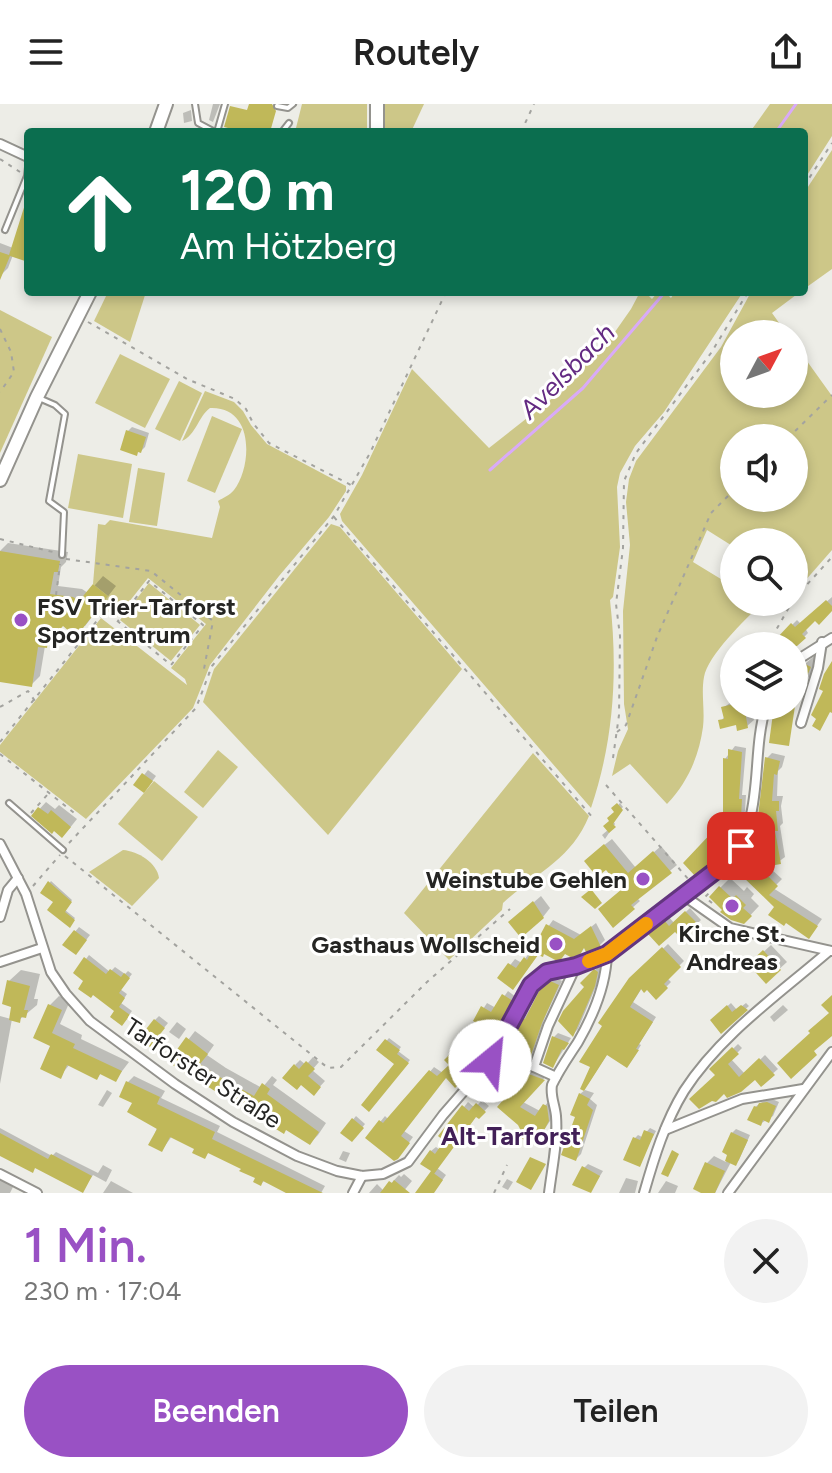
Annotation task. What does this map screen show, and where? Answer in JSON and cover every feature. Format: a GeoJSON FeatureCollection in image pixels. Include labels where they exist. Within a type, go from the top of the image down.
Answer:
{"type":"FeatureCollection","features":[{"type":"Feature","properties":{"kind":"main road"},"geometry":{"type":"LineString","coordinates":[[157,128],[166,104]]}},
{"type":"Feature","properties":{"kind":"main road"},"geometry":{"type":"LineString","coordinates":[[377,104],[377,128]]}},
{"type":"Feature","properties":{"kind":"main road"},"geometry":{"type":"LineString","coordinates":[[0,480],[37,397],[88,296]]}},
{"type":"Feature","properties":{"kind":"street"},"geometry":{"type":"LineString","coordinates":[[0,144],[24,155]]}},
{"type":"Feature","properties":{"kind":"street"},"geometry":{"type":"LineString","coordinates":[[808,652],[832,638]]}},
{"type":"Feature","properties":{"kind":"street"},"geometry":{"type":"LineString","coordinates":[[801,723],[818,668],[822,642]]}},
{"type":"Feature","properties":{"kind":"street","name":"Tarforster Straße"},"geometry":{"type":"LineString","coordinates":[[0,844],[26,894],[51,972],[90,1021],[175,1084],[233,1122],[297,1156],[337,1171],[362,1176],[393,1171],[408,1162],[443,1115],[490,1061],[531,985],[547,972],[576,966],[611,951],[733,856],[749,829],[762,720]]}},
{"type":"Feature","properties":{"kind":"street"},"geometry":{"type":"LineString","coordinates":[[0,917],[8,890],[18,878]]}},
{"type":"Feature","properties":{"kind":"street"},"geometry":{"type":"LineString","coordinates":[[683,895],[730,928],[831,951]]}},
{"type":"Feature","properties":{"kind":"street"},"geometry":{"type":"LineString","coordinates":[[0,962],[42,948]]}},
{"type":"Feature","properties":{"kind":"street"},"geometry":{"type":"LineString","coordinates":[[549,1193],[556,1114],[551,1093],[556,1077],[579,1039],[601,990],[611,951]]}},
{"type":"Feature","properties":{"kind":"street"},"geometry":{"type":"LineString","coordinates":[[644,1193],[665,1130],[685,1089],[717,1049],[831,951]]}},
{"type":"Feature","properties":{"kind":"street"},"geometry":{"type":"LineString","coordinates":[[534,1067],[548,1026],[576,966]]}},
{"type":"Feature","properties":{"kind":"street"},"geometry":{"type":"LineString","coordinates":[[728,1193],[832,1052]]}},
{"type":"Feature","properties":{"kind":"street"},"geometry":{"type":"LineString","coordinates":[[490,1061],[516,1062],[556,1077]]}},
{"type":"Feature","properties":{"kind":"street"},"geometry":{"type":"LineString","coordinates":[[665,1130],[756,1095],[803,1089]]}},
{"type":"Feature","properties":{"kind":"street"},"geometry":{"type":"LineString","coordinates":[[0,1174],[37,1193]]}},
{"type":"Feature","properties":{"kind":"street"},"geometry":{"type":"LineString","coordinates":[[353,1193],[362,1176]]}},
{"type":"Feature","properties":{"kind":"lane"},"geometry":{"type":"LineString","coordinates":[[195,104],[198,123],[208,128]]}},
{"type":"Feature","properties":{"kind":"lane"},"geometry":{"type":"LineString","coordinates":[[217,128],[225,104]]}},
{"type":"Feature","properties":{"kind":"lane"},"geometry":{"type":"LineString","coordinates":[[277,106],[288,108],[293,104]]}},
{"type":"Feature","properties":{"kind":"lane"},"geometry":{"type":"LineString","coordinates":[[285,128],[289,123]]}},
{"type":"Feature","properties":{"kind":"lane"},"geometry":{"type":"LineString","coordinates":[[5,230],[24,183]]}},
{"type":"Feature","properties":{"kind":"lane"},"geometry":{"type":"LineString","coordinates":[[37,397],[55,405],[65,414],[49,501],[64,512],[62,556]]}},
{"type":"Feature","properties":{"kind":"lane"},"geometry":{"type":"LineString","coordinates":[[9,803],[62,852]]}},
{"type":"Feature","properties":{"kind":"path"},"geometry":{"type":"LineString","coordinates":[[523,128],[534,104]]}},
{"type":"Feature","properties":{"kind":"path"},"geometry":{"type":"LineString","coordinates":[[808,180],[832,143]]}},
{"type":"Feature","properties":{"kind":"path"},"geometry":{"type":"LineString","coordinates":[[0,159],[24,174]]}},
{"type":"Feature","properties":{"kind":"path"},"geometry":{"type":"LineString","coordinates":[[26,894],[196,708],[212,666],[334,516],[370,453],[444,296]]}},
{"type":"Feature","properties":{"kind":"path"},"geometry":{"type":"LineString","coordinates":[[613,758],[619,715],[620,636],[616,604],[627,472],[636,453],[711,353],[746,296]]}},
{"type":"Feature","properties":{"kind":"path"},"geometry":{"type":"LineString","coordinates":[[79,317],[187,379],[235,399],[246,409],[269,443],[352,485]]}},
{"type":"Feature","properties":{"kind":"path"},"geometry":{"type":"LineString","coordinates":[[0,329],[11,352],[14,372],[0,392]]}},
{"type":"Feature","properties":{"kind":"path"},"geometry":{"type":"LineString","coordinates":[[802,424],[832,395]]}},
{"type":"Feature","properties":{"kind":"path"},"geometry":{"type":"LineString","coordinates":[[616,733],[626,725],[657,637],[711,513],[720,504]]}},
{"type":"Feature","properties":{"kind":"path"},"geometry":{"type":"LineString","coordinates":[[334,516],[593,818]]}},
{"type":"Feature","properties":{"kind":"path"},"geometry":{"type":"LineString","coordinates":[[0,539],[62,556],[151,571],[213,621],[204,669],[209,673]]}},
{"type":"Feature","properties":{"kind":"path"},"geometry":{"type":"LineString","coordinates":[[56,595],[62,556]]}},
{"type":"Feature","properties":{"kind":"path"},"geometry":{"type":"LineString","coordinates":[[808,584],[832,557]]}},
{"type":"Feature","properties":{"kind":"path"},"geometry":{"type":"LineString","coordinates":[[118,621],[155,574]]}},
{"type":"Feature","properties":{"kind":"path"},"geometry":{"type":"LineString","coordinates":[[0,742],[100,617],[109,614],[171,665],[203,625],[149,581]]}},
{"type":"Feature","properties":{"kind":"path"},"geometry":{"type":"LineString","coordinates":[[0,707],[28,691],[34,700]]}},
{"type":"Feature","properties":{"kind":"path"},"geometry":{"type":"LineString","coordinates":[[0,754],[78,816]]}},
{"type":"Feature","properties":{"kind":"path"},"geometry":{"type":"LineString","coordinates":[[606,785],[695,887]]}},
{"type":"Feature","properties":{"kind":"path"},"geometry":{"type":"LineString","coordinates":[[36,808],[49,793]]}},
{"type":"Feature","properties":{"kind":"path"},"geometry":{"type":"LineString","coordinates":[[62,852],[328,1068],[341,1067],[427,982],[510,909]]}},
{"type":"Feature","properties":{"kind":"path"},"geometry":{"type":"LineString","coordinates":[[707,884],[713,891],[705,897],[713,904]]}},
{"type":"Feature","properties":{"kind":"path"},"geometry":{"type":"LineString","coordinates":[[494,1193],[507,1165]]}},
{"type":"Feature","properties":{"kind":"shaded area"},"geometry":{"type":"Polygon","coordinates":[[[302,104],[367,104],[367,128],[296,128],[302,104]]]}},
{"type":"Feature","properties":{"kind":"shaded area"},"geometry":{"type":"Polygon","coordinates":[[[382,104],[424,104],[413,128],[382,128],[382,104]]]}},
{"type":"Feature","properties":{"kind":"shaded area"},"geometry":{"type":"Polygon","coordinates":[[[770,104],[832,104],[832,136],[808,174],[808,128],[753,128],[770,104]]]}},
{"type":"Feature","properties":{"kind":"shaded area"},"geometry":{"type":"Polygon","coordinates":[[[832,150],[832,269],[808,286],[808,187],[832,150]]]}},
{"type":"Feature","properties":{"kind":"shaded area"},"geometry":{"type":"Polygon","coordinates":[[[106,296],[145,296],[130,342],[94,321],[106,296]]]}},
{"type":"Feature","properties":{"kind":"shaded area"},"geometry":{"type":"Polygon","coordinates":[[[638,296],[652,299],[655,296],[740,296],[725,320],[720,320],[720,327],[664,412],[635,446],[620,473],[617,487],[620,547],[610,600],[614,653],[612,705],[605,757],[591,808],[342,521],[340,514],[412,369],[489,448],[559,393],[610,339],[638,296]]]}},
{"type":"Feature","properties":{"kind":"shaded area"},"geometry":{"type":"Polygon","coordinates":[[[749,296],[795,296],[772,313],[777,320],[736,320],[749,296]]]}},
{"type":"Feature","properties":{"kind":"shaded area"},"geometry":{"type":"Polygon","coordinates":[[[0,310],[52,337],[0,453],[0,310]]]}},
{"type":"Feature","properties":{"kind":"shaded area"},"geometry":{"type":"Polygon","coordinates":[[[720,348],[720,408],[808,408],[808,363],[832,396],[832,550],[808,577],[808,528],[720,528],[720,538],[707,530],[693,562],[720,578],[720,616],[749,616],[734,632],[720,632],[720,648],[704,677],[699,748],[687,778],[667,804],[630,764],[612,776],[628,729],[624,704],[623,611],[630,545],[626,502],[629,479],[636,461],[720,348]]]}},
{"type":"Feature","properties":{"kind":"shaded area"},"geometry":{"type":"Polygon","coordinates":[[[120,354],[170,379],[145,428],[95,403],[120,354]]]}},
{"type":"Feature","properties":{"kind":"shaded area"},"geometry":{"type":"Polygon","coordinates":[[[179,381],[202,393],[180,441],[155,429],[179,381]]]}},
{"type":"Feature","properties":{"kind":"shaded area"},"geometry":{"type":"Polygon","coordinates":[[[205,391],[234,402],[267,444],[346,486],[346,491],[329,517],[210,665],[193,708],[86,819],[0,752],[0,745],[101,618],[187,685],[185,679],[171,668],[206,624],[148,578],[117,617],[109,612],[95,613],[108,596],[93,584],[98,524],[105,525],[110,520],[212,538],[220,507],[218,501],[232,492],[240,480],[246,440],[235,417],[225,410],[210,408],[191,435],[182,441],[205,391]]]}},
{"type":"Feature","properties":{"kind":"shaded area"},"geometry":{"type":"Polygon","coordinates":[[[212,416],[242,429],[215,493],[187,481],[212,416]]]}},
{"type":"Feature","properties":{"kind":"shaded area"},"geometry":{"type":"Polygon","coordinates":[[[78,454],[132,464],[123,518],[68,508],[78,454]]]}},
{"type":"Feature","properties":{"kind":"shaded area"},"geometry":{"type":"Polygon","coordinates":[[[138,468],[165,473],[157,526],[129,522],[138,468]]]}},
{"type":"Feature","properties":{"kind":"shaded area"},"geometry":{"type":"Polygon","coordinates":[[[331,524],[340,527],[462,669],[328,835],[203,702],[214,669],[331,524]]]}},
{"type":"Feature","properties":{"kind":"shaded area"},"geometry":{"type":"Polygon","coordinates":[[[149,583],[200,625],[171,661],[120,620],[149,583]]]}},
{"type":"Feature","properties":{"kind":"shaded area"},"geometry":{"type":"Polygon","coordinates":[[[218,750],[238,767],[203,808],[184,792],[218,750]]]}},
{"type":"Feature","properties":{"kind":"shaded area"},"geometry":{"type":"Polygon","coordinates":[[[533,753],[589,816],[582,831],[563,855],[503,903],[502,910],[449,960],[404,913],[533,753]]]}},
{"type":"Feature","properties":{"kind":"shaded area"},"geometry":{"type":"Polygon","coordinates":[[[154,781],[198,817],[162,861],[118,824],[154,781]]]}},
{"type":"Feature","properties":{"kind":"shaded area"},"geometry":{"type":"Polygon","coordinates":[[[123,850],[146,859],[155,867],[159,878],[132,906],[89,872],[123,850]]]}},
{"type":"Feature","properties":{"kind":"building"},"geometry":{"type":"Polygon","coordinates":[[[249,104],[272,104],[276,111],[271,128],[224,127],[230,106],[247,110],[249,104]]]}},
{"type":"Feature","properties":{"kind":"building"},"geometry":{"type":"Polygon","coordinates":[[[24,208],[24,261],[10,256],[0,280],[0,252],[9,255],[24,208]]]}},
{"type":"Feature","properties":{"kind":"building"},"geometry":{"type":"Polygon","coordinates":[[[126,430],[146,437],[137,456],[120,450],[126,430]]]}},
{"type":"Feature","properties":{"kind":"building","name":"FSV Trier-Tarforst Sportzentrum"},"geometry":{"type":"Polygon","coordinates":[[[0,551],[60,561],[58,572],[54,572],[50,594],[73,597],[79,601],[93,584],[108,596],[76,637],[63,626],[56,634],[49,632],[47,648],[38,647],[32,687],[0,682],[0,551]]]}},
{"type":"Feature","properties":{"kind":"building"},"geometry":{"type":"Polygon","coordinates":[[[826,600],[832,606],[832,611],[819,625],[815,621],[804,632],[783,632],[791,623],[795,627],[826,600]]]}},
{"type":"Feature","properties":{"kind":"building"},"geometry":{"type":"Polygon","coordinates":[[[832,661],[832,713],[820,731],[812,726],[816,719],[811,715],[823,691],[819,689],[824,674],[832,661]]]}},
{"type":"Feature","properties":{"kind":"building"},"geometry":{"type":"Polygon","coordinates":[[[718,720],[747,720],[748,728],[737,731],[736,725],[720,729],[718,720]]]}},
{"type":"Feature","properties":{"kind":"building"},"geometry":{"type":"Polygon","coordinates":[[[772,720],[793,720],[789,746],[769,743],[772,720]]]}},
{"type":"Feature","properties":{"kind":"building"},"geometry":{"type":"Polygon","coordinates":[[[728,749],[742,752],[741,817],[734,838],[696,877],[683,863],[716,828],[723,812],[723,758],[728,759],[728,749]]]}},
{"type":"Feature","properties":{"kind":"building"},"geometry":{"type":"Polygon","coordinates":[[[765,757],[780,761],[777,775],[774,774],[772,801],[779,801],[779,811],[776,811],[778,831],[775,831],[781,864],[775,865],[766,874],[778,886],[769,895],[818,926],[809,939],[768,915],[774,907],[741,875],[763,852],[758,816],[765,757]]]}},
{"type":"Feature","properties":{"kind":"building"},"geometry":{"type":"Polygon","coordinates":[[[142,773],[153,781],[144,793],[133,785],[142,773]]]}},
{"type":"Feature","properties":{"kind":"building"},"geometry":{"type":"Polygon","coordinates":[[[617,803],[623,810],[613,824],[616,827],[609,833],[603,826],[614,812],[611,808],[617,803]]]}},
{"type":"Feature","properties":{"kind":"building"},"geometry":{"type":"Polygon","coordinates":[[[38,807],[48,814],[51,810],[71,827],[62,838],[54,831],[52,834],[31,816],[38,807]]]}},
{"type":"Feature","properties":{"kind":"building"},"geometry":{"type":"Polygon","coordinates":[[[604,844],[628,873],[653,851],[672,873],[631,905],[635,909],[613,928],[598,909],[622,889],[606,870],[597,877],[584,861],[604,844]]]}},
{"type":"Feature","properties":{"kind":"building"},"geometry":{"type":"Polygon","coordinates":[[[48,881],[72,902],[65,912],[75,920],[70,928],[47,910],[53,902],[40,893],[48,881]]]}},
{"type":"Feature","properties":{"kind":"building","name":"Kirche St. Andreas"},"geometry":{"type":"Polygon","coordinates":[[[719,886],[733,899],[736,895],[746,905],[743,908],[752,916],[744,924],[720,912],[722,910],[709,897],[719,886]]]}},
{"type":"Feature","properties":{"kind":"building"},"geometry":{"type":"Polygon","coordinates":[[[591,889],[602,903],[595,909],[581,897],[591,889]]]}},
{"type":"Feature","properties":{"kind":"building"},"geometry":{"type":"Polygon","coordinates":[[[533,901],[544,918],[521,938],[508,922],[533,901]]]}},
{"type":"Feature","properties":{"kind":"building"},"geometry":{"type":"Polygon","coordinates":[[[685,911],[699,925],[683,940],[675,932],[659,946],[648,934],[664,920],[669,926],[685,911]]]}},
{"type":"Feature","properties":{"kind":"building"},"geometry":{"type":"Polygon","coordinates":[[[546,924],[574,939],[591,926],[601,947],[587,954],[584,948],[574,959],[565,954],[559,962],[544,954],[543,957],[538,955],[513,990],[497,978],[508,963],[516,968],[524,957],[527,960],[546,924]]]}},
{"type":"Feature","properties":{"kind":"building"},"geometry":{"type":"Polygon","coordinates":[[[74,930],[87,940],[76,955],[62,945],[74,930]]]}},
{"type":"Feature","properties":{"kind":"building"},"geometry":{"type":"Polygon","coordinates":[[[662,947],[681,967],[664,984],[668,988],[656,1000],[647,990],[644,993],[641,989],[630,1007],[653,1022],[636,1049],[639,1050],[627,1068],[607,1055],[584,1091],[580,1089],[590,1067],[579,1062],[602,1026],[598,1023],[629,978],[662,947]]]}},
{"type":"Feature","properties":{"kind":"building"},"geometry":{"type":"Polygon","coordinates":[[[763,950],[781,970],[766,984],[748,964],[763,950]]]}},
{"type":"Feature","properties":{"kind":"building"},"geometry":{"type":"Polygon","coordinates":[[[84,957],[106,974],[110,969],[121,977],[124,973],[130,978],[119,993],[125,998],[119,1007],[130,1015],[122,1026],[110,1017],[114,1011],[93,995],[91,998],[78,989],[83,981],[73,973],[84,957]]]}},
{"type":"Feature","properties":{"kind":"building"},"geometry":{"type":"Polygon","coordinates":[[[594,969],[598,972],[595,986],[573,1037],[558,1021],[584,987],[580,983],[594,969]]]}},
{"type":"Feature","properties":{"kind":"building"},"geometry":{"type":"Polygon","coordinates":[[[7,980],[30,986],[24,1010],[28,1010],[26,1018],[21,1017],[20,1023],[9,1020],[11,1007],[2,1004],[7,980]]]}},
{"type":"Feature","properties":{"kind":"building"},"geometry":{"type":"Polygon","coordinates":[[[548,980],[559,985],[530,1058],[506,1048],[543,983],[548,980]]]}},
{"type":"Feature","properties":{"kind":"building"},"geometry":{"type":"Polygon","coordinates":[[[502,994],[513,1001],[494,1033],[473,1021],[481,1006],[491,1012],[502,994]]]}},
{"type":"Feature","properties":{"kind":"building"},"geometry":{"type":"Polygon","coordinates":[[[832,995],[832,1036],[814,1051],[817,1055],[791,1079],[777,1063],[829,1013],[821,1005],[832,995]]]}},
{"type":"Feature","properties":{"kind":"building"},"geometry":{"type":"Polygon","coordinates":[[[48,1004],[62,1010],[52,1033],[75,1044],[73,1048],[122,1071],[116,1082],[100,1074],[97,1080],[67,1065],[61,1079],[40,1069],[50,1046],[33,1038],[48,1004]]]}},
{"type":"Feature","properties":{"kind":"building"},"geometry":{"type":"Polygon","coordinates":[[[727,1005],[732,1012],[741,1005],[748,1010],[721,1034],[710,1020],[727,1005]]]}},
{"type":"Feature","properties":{"kind":"building"},"geometry":{"type":"Polygon","coordinates":[[[154,1019],[165,1028],[150,1047],[139,1038],[154,1019]]]}},
{"type":"Feature","properties":{"kind":"building"},"geometry":{"type":"Polygon","coordinates":[[[477,1034],[489,1047],[459,1075],[464,1080],[455,1088],[446,1078],[401,1136],[410,1143],[398,1159],[394,1161],[365,1138],[379,1120],[383,1123],[429,1070],[437,1076],[449,1065],[444,1060],[477,1034]]]}},
{"type":"Feature","properties":{"kind":"building"},"geometry":{"type":"Polygon","coordinates":[[[552,1036],[569,1043],[562,1049],[553,1068],[543,1063],[552,1036]]]}},
{"type":"Feature","properties":{"kind":"building"},"geometry":{"type":"Polygon","coordinates":[[[186,1037],[208,1054],[200,1064],[218,1076],[254,1096],[262,1083],[270,1089],[267,1094],[319,1132],[310,1145],[286,1130],[284,1134],[168,1062],[186,1037]]]}},
{"type":"Feature","properties":{"kind":"building"},"geometry":{"type":"Polygon","coordinates":[[[385,1039],[400,1050],[397,1054],[409,1063],[369,1112],[361,1105],[394,1064],[376,1050],[385,1039]]]}},
{"type":"Feature","properties":{"kind":"building"},"geometry":{"type":"Polygon","coordinates":[[[732,1047],[739,1054],[728,1064],[739,1077],[759,1058],[775,1075],[761,1087],[755,1080],[741,1092],[727,1098],[724,1094],[716,1102],[712,1101],[699,1109],[689,1099],[715,1075],[709,1069],[732,1047]]]}},
{"type":"Feature","properties":{"kind":"building"},"geometry":{"type":"Polygon","coordinates":[[[306,1061],[315,1069],[308,1076],[321,1087],[314,1096],[301,1085],[297,1090],[282,1078],[294,1064],[299,1069],[306,1061]]]}},
{"type":"Feature","properties":{"kind":"building"},"geometry":{"type":"Polygon","coordinates":[[[503,1068],[545,1080],[520,1107],[535,1116],[543,1104],[547,1106],[549,1121],[536,1145],[516,1136],[520,1129],[518,1125],[497,1107],[505,1098],[491,1085],[503,1068]]]}},
{"type":"Feature","properties":{"kind":"building"},"geometry":{"type":"Polygon","coordinates":[[[126,1081],[160,1097],[157,1104],[215,1132],[212,1139],[323,1193],[286,1193],[263,1181],[261,1186],[253,1182],[255,1178],[239,1171],[241,1169],[208,1153],[205,1159],[192,1153],[194,1149],[170,1137],[162,1152],[148,1145],[157,1129],[127,1112],[132,1103],[119,1097],[126,1081]]]}},
{"type":"Feature","properties":{"kind":"building"},"geometry":{"type":"Polygon","coordinates":[[[579,1093],[590,1099],[587,1105],[593,1110],[576,1161],[561,1155],[575,1117],[570,1115],[579,1093]]]}},
{"type":"Feature","properties":{"kind":"building"},"geometry":{"type":"Polygon","coordinates":[[[767,1102],[776,1106],[769,1123],[763,1120],[761,1126],[747,1120],[754,1106],[767,1102]]]}},
{"type":"Feature","properties":{"kind":"building"},"geometry":{"type":"Polygon","coordinates":[[[476,1103],[486,1112],[479,1119],[476,1117],[434,1174],[443,1180],[434,1193],[415,1193],[431,1171],[420,1164],[430,1150],[435,1154],[444,1141],[438,1136],[462,1105],[469,1111],[476,1103]]]}},
{"type":"Feature","properties":{"kind":"building"},"geometry":{"type":"Polygon","coordinates":[[[352,1118],[364,1128],[352,1142],[340,1133],[352,1118]]]}},
{"type":"Feature","properties":{"kind":"building"},"geometry":{"type":"Polygon","coordinates":[[[644,1130],[654,1134],[640,1167],[623,1160],[633,1137],[640,1140],[644,1130]]]}},
{"type":"Feature","properties":{"kind":"building"},"geometry":{"type":"Polygon","coordinates":[[[731,1132],[748,1140],[736,1166],[725,1161],[727,1155],[722,1152],[731,1132]]]}},
{"type":"Feature","properties":{"kind":"building"},"geometry":{"type":"Polygon","coordinates":[[[0,1133],[48,1159],[51,1154],[92,1176],[83,1193],[35,1168],[33,1173],[0,1156],[0,1133]]]}},
{"type":"Feature","properties":{"kind":"building"},"geometry":{"type":"Polygon","coordinates":[[[672,1150],[679,1154],[668,1177],[661,1174],[672,1150]]]}},
{"type":"Feature","properties":{"kind":"building"},"geometry":{"type":"Polygon","coordinates":[[[530,1157],[546,1164],[531,1190],[516,1182],[530,1157]]]}},
{"type":"Feature","properties":{"kind":"building"},"geometry":{"type":"Polygon","coordinates":[[[705,1162],[725,1171],[715,1193],[701,1193],[693,1189],[705,1162]]]}},
{"type":"Feature","properties":{"kind":"building"},"geometry":{"type":"Polygon","coordinates":[[[582,1166],[600,1176],[591,1193],[572,1185],[582,1166]]]}},
{"type":"Feature","properties":{"kind":"building"},"geometry":{"type":"Polygon","coordinates":[[[394,1180],[410,1193],[380,1193],[389,1181],[392,1183],[394,1180]]]}},
{"type":"Feature","properties":{"kind":"waterway","name":"Avelsbach"},"geometry":{"type":"LineString","coordinates":[[779,128],[796,104]]}},
{"type":"Feature","properties":{"kind":"waterway","name":"Avelsbach"},"geometry":{"type":"LineString","coordinates":[[490,470],[583,388],[662,296]]}},
{"type":"Feature","properties":{"kind":"slow traffic"},"geometry":{"type":"LineString","coordinates":[[589,961],[607,954],[646,924]]}},
{"type":"Feature","properties":{"kind":"place","name":"FSV Trier-Tarforst Sportzentrum"},"geometry":{"type":"Point","coordinates":[21,620]}},
{"type":"Feature","properties":{"kind":"place","name":"Weinstube Gehlen"},"geometry":{"type":"Point","coordinates":[643,879]}},
{"type":"Feature","properties":{"kind":"place","name":"Kirche St. Andreas"},"geometry":{"type":"Point","coordinates":[732,906]}},
{"type":"Feature","properties":{"kind":"place","name":"Gasthaus Wollscheid"},"geometry":{"type":"Point","coordinates":[556,944]}},
{"type":"Feature","properties":{"kind":"district","name":"Alt-Tarforst"},"geometry":{"type":"Point","coordinates":[511,1136]}},
{"type":"Feature","properties":{"kind":"route"},"geometry":{"type":"LineString","coordinates":[[490,1061],[531,985],[541,975],[607,954],[723,865],[741,846]]}}]}
